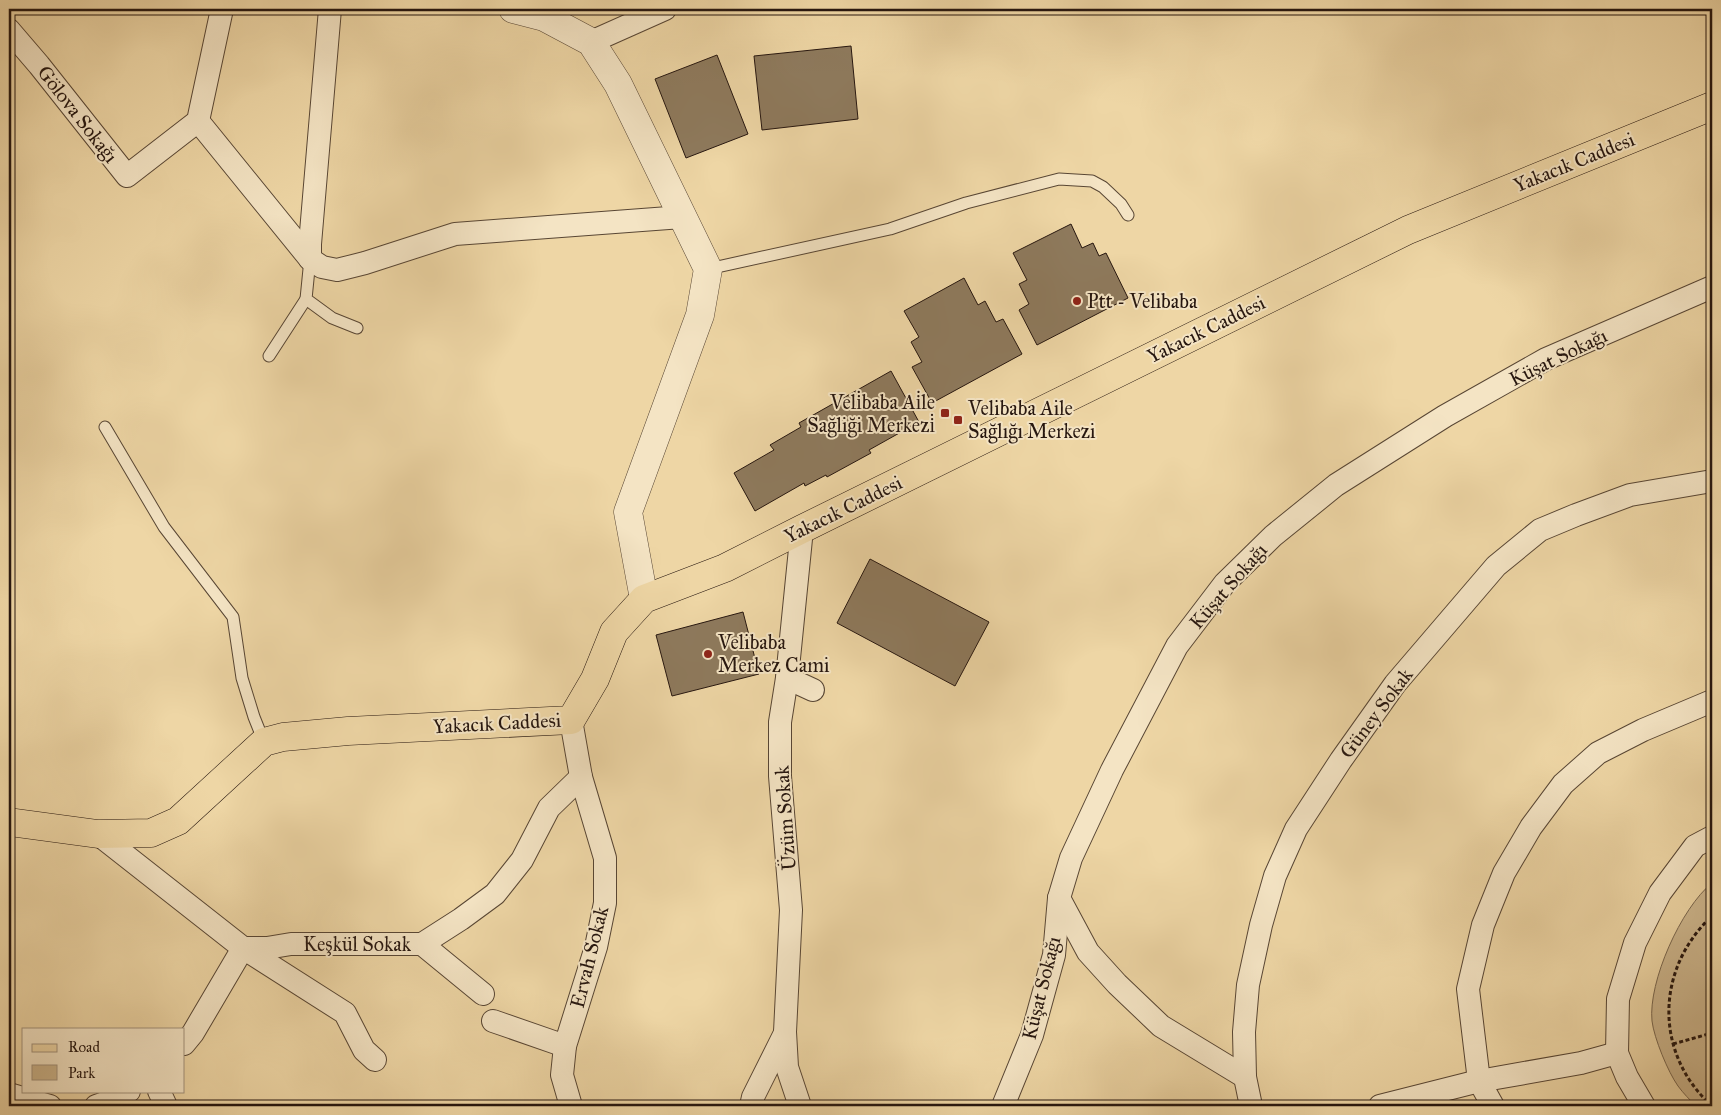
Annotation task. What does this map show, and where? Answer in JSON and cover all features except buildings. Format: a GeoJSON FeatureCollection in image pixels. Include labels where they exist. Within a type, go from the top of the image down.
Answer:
{"type":"FeatureCollection","features":[{"type":"Feature","properties":{"kind":"main road","name":"Yakacık Caddesi"},"geometry":{"type":"LineString","coordinates":[[9,822],[98,834],[152,833],[178,821],[264,742],[283,737],[348,731],[571,720],[595,679],[614,632],[644,599],[725,568],[802,528],[1408,230],[1712,106]]}},
{"type":"Feature","properties":{"kind":"street"},"geometry":{"type":"LineString","coordinates":[[222,9],[198,121],[310,259],[322,267],[337,270],[455,234],[682,217]]}},
{"type":"Feature","properties":{"kind":"street"},"geometry":{"type":"LineString","coordinates":[[310,259],[310,226],[330,9]]}},
{"type":"Feature","properties":{"kind":"street"},"geometry":{"type":"LineString","coordinates":[[513,9],[544,17],[591,42],[618,84],[708,269],[700,315],[628,512],[644,599]]}},
{"type":"Feature","properties":{"kind":"street"},"geometry":{"type":"LineString","coordinates":[[591,42],[665,9]]}},
{"type":"Feature","properties":{"kind":"street","name":"Gölova Sokağı"},"geometry":{"type":"LineString","coordinates":[[9,30],[39,65],[126,176],[198,121]]}},
{"type":"Feature","properties":{"kind":"street","name":"Küşat Sokağı"},"geometry":{"type":"LineString","coordinates":[[1003,1106],[1032,1035],[1054,955],[1059,898],[1071,858],[1104,788],[1177,646],[1226,583],[1273,536],[1336,485],[1445,416],[1546,359],[1712,287]]}},
{"type":"Feature","properties":{"kind":"street","name":"Güney Sokak"},"geometry":{"type":"LineString","coordinates":[[1251,1106],[1245,1077],[1244,1032],[1248,985],[1260,925],[1275,876],[1296,829],[1341,760],[1396,684],[1496,566],[1540,530],[1630,495],[1712,481]]}},
{"type":"Feature","properties":{"kind":"street","name":"Üzüm Sokak"},"geometry":{"type":"LineString","coordinates":[[800,1106],[787,1067],[785,1032],[791,910],[780,776],[780,722],[787,678],[802,528]]}},
{"type":"Feature","properties":{"kind":"street"},"geometry":{"type":"LineString","coordinates":[[787,678],[813,690]]}},
{"type":"Feature","properties":{"kind":"street"},"geometry":{"type":"LineString","coordinates":[[1493,1106],[1479,1081],[1468,988],[1483,926],[1504,873],[1531,827],[1563,784],[1598,753],[1643,730],[1712,701]]}},
{"type":"Feature","properties":{"kind":"street","name":"Ervah Sokak"},"geometry":{"type":"LineString","coordinates":[[571,720],[581,777],[606,858],[604,903],[596,947],[565,1046],[562,1075],[571,1106]]}},
{"type":"Feature","properties":{"kind":"street","name":"Keşkül Sokak"},"geometry":{"type":"LineString","coordinates":[[243,948],[267,948],[291,944],[422,944],[461,919],[494,894],[522,860],[549,808],[581,777]]}},
{"type":"Feature","properties":{"kind":"street"},"geometry":{"type":"LineString","coordinates":[[98,834],[243,948],[345,1013],[364,1050],[375,1060]]}},
{"type":"Feature","properties":{"kind":"street"},"geometry":{"type":"LineString","coordinates":[[1644,1106],[1627,1077],[1618,1053],[1618,999],[1635,943],[1660,893],[1695,846],[1712,837]]}},
{"type":"Feature","properties":{"kind":"street"},"geometry":{"type":"LineString","coordinates":[[1059,898],[1088,952],[1116,984],[1162,1026],[1245,1077]]}},
{"type":"Feature","properties":{"kind":"street"},"geometry":{"type":"LineString","coordinates":[[422,944],[483,994]]}},
{"type":"Feature","properties":{"kind":"street"},"geometry":{"type":"LineString","coordinates":[[185,1043],[193,1034],[243,948]]}},
{"type":"Feature","properties":{"kind":"street"},"geometry":{"type":"LineString","coordinates":[[493,1021],[565,1046]]}},
{"type":"Feature","properties":{"kind":"street"},"geometry":{"type":"LineString","coordinates":[[751,1106],[753,1097],[785,1032]]}},
{"type":"Feature","properties":{"kind":"street"},"geometry":{"type":"LineString","coordinates":[[1380,1106],[1479,1081],[1581,1063],[1618,1053]]}},
{"type":"Feature","properties":{"kind":"street"},"geometry":{"type":"LineString","coordinates":[[96,1106],[118,1098],[127,1092]]}},
{"type":"Feature","properties":{"kind":"street"},"geometry":{"type":"LineString","coordinates":[[159,1092],[166,1106]]}},
{"type":"Feature","properties":{"kind":"street"},"geometry":{"type":"LineString","coordinates":[[9,1094],[50,1106]]}},
{"type":"Feature","properties":{"kind":"lane"},"geometry":{"type":"LineString","coordinates":[[708,269],[890,229],[966,203],[1059,179],[1092,181],[1102,187],[1121,204],[1128,215]]}},
{"type":"Feature","properties":{"kind":"lane"},"geometry":{"type":"LineString","coordinates":[[269,356],[306,299],[310,259]]}},
{"type":"Feature","properties":{"kind":"lane"},"geometry":{"type":"LineString","coordinates":[[306,299],[332,318],[357,328]]}},
{"type":"Feature","properties":{"kind":"lane"},"geometry":{"type":"LineString","coordinates":[[105,427],[164,527],[233,617],[242,678],[264,742]]}},
{"type":"Feature","properties":{"kind":"path"},"geometry":{"type":"LineString","coordinates":[[1712,916],[1687,945],[1677,965],[1670,988],[1668,1011],[1673,1044],[1677,1056],[1687,1077],[1701,1096],[1712,1106]]}},
{"type":"Feature","properties":{"kind":"path"},"geometry":{"type":"LineString","coordinates":[[1673,1044],[1712,1033]]}},
{"type":"Feature","properties":{"kind":"green space"},"geometry":{"type":"Polygon","coordinates":[[[1712,883],[1712,1106],[1696,1106],[1678,1086],[1666,1064],[1653,1028],[1652,1005],[1661,967],[1678,927],[1700,895],[1712,883]]]}},
{"type":"Feature","properties":{"kind":"place","name":"Ptt - Velibaba"},"geometry":{"type":"Point","coordinates":[1077,301]}},
{"type":"Feature","properties":{"kind":"place","name":"Veli̇baba Ai̇le Sağliği Merkezi̇"},"geometry":{"type":"Point","coordinates":[945,413]}},
{"type":"Feature","properties":{"kind":"place","name":"Velibaba Aile Sağlığı Merkezi"},"geometry":{"type":"Point","coordinates":[958,420]}},
{"type":"Feature","properties":{"kind":"place","name":"Velibaba Merkez Cami"},"geometry":{"type":"Point","coordinates":[708,654]}}]}
